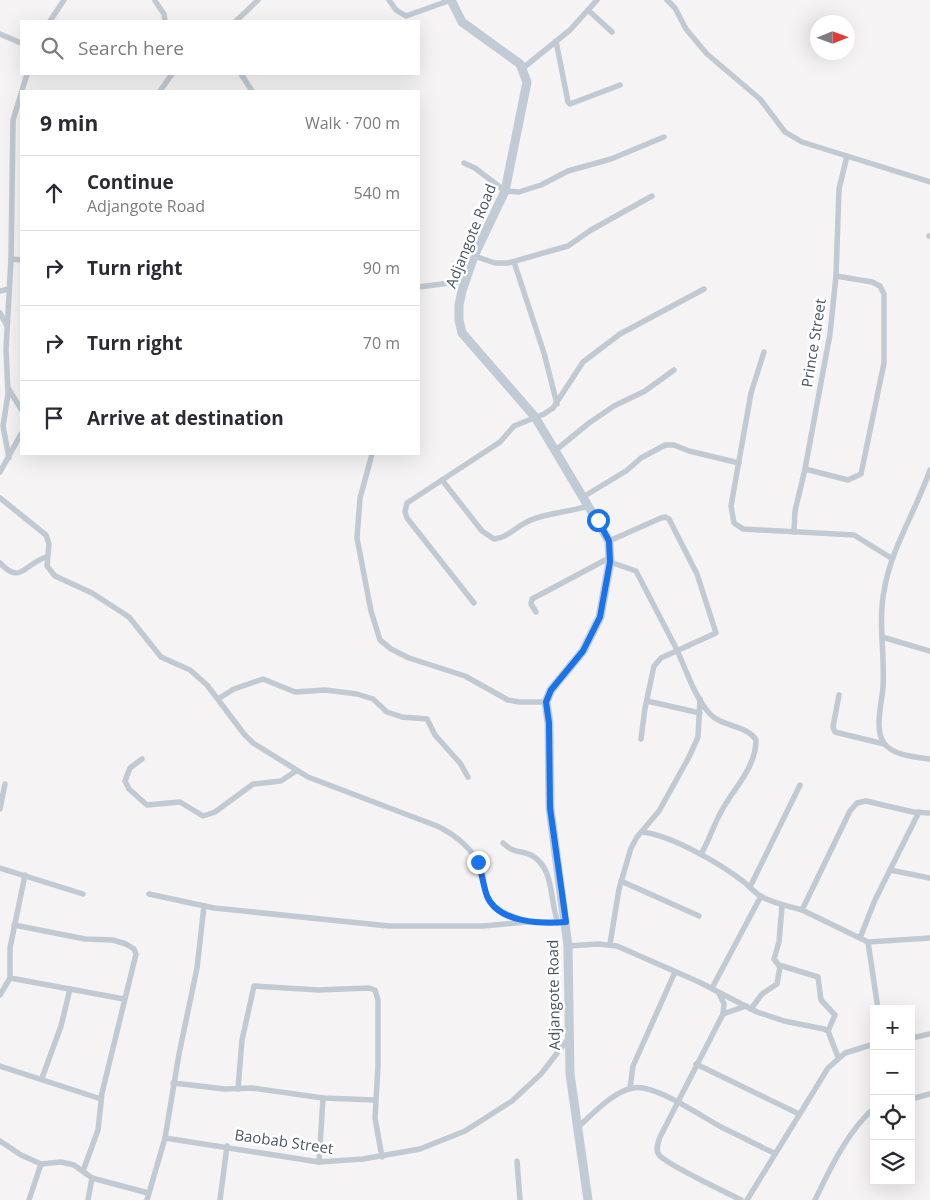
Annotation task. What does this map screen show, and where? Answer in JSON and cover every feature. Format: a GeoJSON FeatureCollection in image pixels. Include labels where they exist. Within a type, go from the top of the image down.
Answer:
{"type":"FeatureCollection","features":[{"type":"Feature","properties":{"kind":"street"},"geometry":{"type":"LineString","coordinates":[[51,20],[64,0]]}},
{"type":"Feature","properties":{"kind":"street"},"geometry":{"type":"LineString","coordinates":[[237,20],[258,0]]}},
{"type":"Feature","properties":{"kind":"street"},"geometry":{"type":"LineString","coordinates":[[389,0],[396,10],[406,16],[451,0],[462,22],[523,68],[570,30],[597,0]]}},
{"type":"Feature","properties":{"kind":"street"},"geometry":{"type":"LineString","coordinates":[[667,0],[675,8],[686,29],[707,54],[760,99],[785,132],[802,142],[930,182]]}},
{"type":"Feature","properties":{"kind":"street"},"geometry":{"type":"LineString","coordinates":[[155,1],[164,14],[165,20]]}},
{"type":"Feature","properties":{"kind":"street"},"geometry":{"type":"LineString","coordinates":[[588,10],[612,32]]}},
{"type":"Feature","properties":{"kind":"street"},"geometry":{"type":"LineString","coordinates":[[0,34],[20,43]]}},
{"type":"Feature","properties":{"kind":"street"},"geometry":{"type":"LineString","coordinates":[[556,41],[568,102],[570,104],[620,85]]}},
{"type":"Feature","properties":{"kind":"street","name":"Adjangote Road"},"geometry":{"type":"LineString","coordinates":[[523,68],[527,82],[526,90],[505,191],[474,256],[465,281],[459,305],[459,320],[462,332],[536,417],[609,541],[610,560],[600,617],[583,651],[551,690],[546,702],[549,723],[550,808],[562,922],[568,946],[568,1039],[571,1090],[588,1200]]}},
{"type":"Feature","properties":{"kind":"street"},"geometry":{"type":"LineString","coordinates":[[22,90],[27,75]]}},
{"type":"Feature","properties":{"kind":"street"},"geometry":{"type":"LineString","coordinates":[[161,90],[171,75]]}},
{"type":"Feature","properties":{"kind":"street"},"geometry":{"type":"LineString","coordinates":[[242,75],[251,90]]}},
{"type":"Feature","properties":{"kind":"street"},"geometry":{"type":"LineString","coordinates":[[9,458],[3,426],[8,404],[6,349],[11,259],[13,120],[20,97]]}},
{"type":"Feature","properties":{"kind":"street"},"geometry":{"type":"LineString","coordinates":[[464,163],[475,168],[505,191],[519,192],[541,185],[568,171],[611,159],[664,137]]}},
{"type":"Feature","properties":{"kind":"street","name":"Prince Street"},"geometry":{"type":"LineString","coordinates":[[794,532],[795,511],[805,469],[830,334],[836,276],[839,188],[847,156]]}},
{"type":"Feature","properties":{"kind":"street"},"geometry":{"type":"LineString","coordinates":[[474,256],[495,262],[514,262],[568,246],[591,230],[652,196]]}},
{"type":"Feature","properties":{"kind":"street"},"geometry":{"type":"LineString","coordinates":[[11,259],[20,260]]}},
{"type":"Feature","properties":{"kind":"street"},"geometry":{"type":"LineString","coordinates":[[514,262],[544,353],[557,404]]}},
{"type":"Feature","properties":{"kind":"street"},"geometry":{"type":"LineString","coordinates":[[805,469],[848,480],[861,474],[884,363],[884,294],[880,286],[872,282],[836,276]]}},
{"type":"Feature","properties":{"kind":"street"},"geometry":{"type":"LineString","coordinates":[[420,287],[465,281]]}},
{"type":"Feature","properties":{"kind":"street"},"geometry":{"type":"LineString","coordinates":[[0,291],[9,289]]}},
{"type":"Feature","properties":{"kind":"street"},"geometry":{"type":"LineString","coordinates":[[474,603],[405,512],[407,503],[500,442],[514,426],[544,414],[557,404],[578,368],[589,357],[631,326],[684,301],[704,289]]}},
{"type":"Feature","properties":{"kind":"street"},"geometry":{"type":"LineString","coordinates":[[0,313],[8,328]]}},
{"type":"Feature","properties":{"kind":"street"},"geometry":{"type":"LineString","coordinates":[[764,352],[751,393],[731,506],[734,523],[743,529],[854,535],[891,558]]}},
{"type":"Feature","properties":{"kind":"street"},"geometry":{"type":"LineString","coordinates":[[556,450],[589,423],[614,406],[645,392],[674,370]]}},
{"type":"Feature","properties":{"kind":"street"},"geometry":{"type":"LineString","coordinates":[[8,388],[20,407]]}},
{"type":"Feature","properties":{"kind":"street"},"geometry":{"type":"LineString","coordinates":[[0,472],[20,436]]}},
{"type":"Feature","properties":{"kind":"street"},"geometry":{"type":"LineString","coordinates":[[442,480],[482,531],[494,538],[504,536],[531,521],[548,515],[567,513],[586,501],[641,458],[665,445],[674,445],[689,451],[740,463]]}},
{"type":"Feature","properties":{"kind":"street"},"geometry":{"type":"LineString","coordinates":[[372,455],[360,498],[357,538],[371,611],[380,640],[409,658],[465,676],[508,700],[546,702]]}},
{"type":"Feature","properties":{"kind":"street"},"geometry":{"type":"LineString","coordinates":[[884,744],[880,724],[884,674],[882,636],[883,592],[891,558],[920,498],[930,470]]}},
{"type":"Feature","properties":{"kind":"street"},"geometry":{"type":"LineString","coordinates":[[0,498],[46,534],[49,544],[46,557],[47,566],[54,576],[92,593],[129,617],[161,657],[190,670],[218,699],[253,743],[296,770],[461,840],[478,862],[491,903],[497,908],[526,922]]}},
{"type":"Feature","properties":{"kind":"street"},"geometry":{"type":"LineString","coordinates":[[609,541],[665,516],[669,520],[697,574],[716,633],[678,652],[661,658],[654,666],[642,739]]}},
{"type":"Feature","properties":{"kind":"street"},"geometry":{"type":"LineString","coordinates":[[0,563],[11,573],[16,574],[46,557]]}},
{"type":"Feature","properties":{"kind":"street"},"geometry":{"type":"LineString","coordinates":[[536,612],[531,604],[532,599],[610,560],[636,571],[675,645],[700,699],[711,715],[724,724],[753,735],[756,747],[746,774],[722,811],[701,854]]}},
{"type":"Feature","properties":{"kind":"street"},"geometry":{"type":"LineString","coordinates":[[882,636],[930,652]]}},
{"type":"Feature","properties":{"kind":"street"},"geometry":{"type":"LineString","coordinates":[[675,645],[686,648]]}},
{"type":"Feature","properties":{"kind":"street"},"geometry":{"type":"LineString","coordinates":[[218,699],[234,689],[263,679],[295,692],[324,690],[357,694],[372,699],[387,712],[402,717],[427,719],[435,735],[460,763],[468,777]]}},
{"type":"Feature","properties":{"kind":"street"},"geometry":{"type":"LineString","coordinates":[[839,695],[833,727],[836,732],[884,744],[901,754],[930,759]]}},
{"type":"Feature","properties":{"kind":"street"},"geometry":{"type":"LineString","coordinates":[[610,944],[614,911],[630,848],[659,811],[689,757],[698,737],[700,699]]}},
{"type":"Feature","properties":{"kind":"street"},"geometry":{"type":"LineString","coordinates":[[647,701],[700,713]]}},
{"type":"Feature","properties":{"kind":"street"},"geometry":{"type":"LineString","coordinates":[[699,723],[711,715]]}},
{"type":"Feature","properties":{"kind":"street"},"geometry":{"type":"LineString","coordinates":[[142,759],[130,768],[125,781],[129,789],[143,803],[152,806],[180,802],[203,816],[215,812],[253,784],[281,781],[296,770]]}},
{"type":"Feature","properties":{"kind":"street"},"geometry":{"type":"LineString","coordinates":[[0,809],[5,784]]}},
{"type":"Feature","properties":{"kind":"street"},"geometry":{"type":"LineString","coordinates":[[750,887],[800,785]]}},
{"type":"Feature","properties":{"kind":"street"},"geometry":{"type":"LineString","coordinates":[[802,910],[850,812],[857,804],[866,801],[930,813]]}},
{"type":"Feature","properties":{"kind":"street"},"geometry":{"type":"LineString","coordinates":[[860,938],[890,870],[919,812]]}},
{"type":"Feature","properties":{"kind":"street"},"geometry":{"type":"LineString","coordinates":[[642,832],[658,834],[701,854],[761,896],[782,906],[802,910],[868,942],[930,938]]}},
{"type":"Feature","properties":{"kind":"street"},"geometry":{"type":"LineString","coordinates":[[150,894],[204,906],[389,926],[483,926],[526,922],[562,922],[552,904],[548,871],[532,855],[516,853],[503,843]]}},
{"type":"Feature","properties":{"kind":"street"},"geometry":{"type":"LineString","coordinates":[[0,868],[25,874],[83,894]]}},
{"type":"Feature","properties":{"kind":"street"},"geometry":{"type":"LineString","coordinates":[[890,870],[930,878]]}},
{"type":"Feature","properties":{"kind":"street"},"geometry":{"type":"LineString","coordinates":[[0,995],[10,978],[10,948],[25,874]]}},
{"type":"Feature","properties":{"kind":"street"},"geometry":{"type":"LineString","coordinates":[[621,882],[698,916]]}},
{"type":"Feature","properties":{"kind":"street"},"geometry":{"type":"LineString","coordinates":[[715,989],[761,896]]}},
{"type":"Feature","properties":{"kind":"street"},"geometry":{"type":"LineString","coordinates":[[0,1142],[20,1155],[41,1164],[61,1162],[74,1165],[92,1178],[148,1197],[165,1138],[173,1083],[197,968],[204,906]]}},
{"type":"Feature","properties":{"kind":"street"},"geometry":{"type":"LineString","coordinates":[[782,906],[779,942],[774,959],[779,965],[818,977],[821,1000],[835,1015],[828,1031]]}},
{"type":"Feature","properties":{"kind":"street"},"geometry":{"type":"LineString","coordinates":[[14,925],[85,939],[113,940],[134,949],[136,954],[101,1099],[98,1130],[83,1171]]}},
{"type":"Feature","properties":{"kind":"street"},"geometry":{"type":"LineString","coordinates":[[868,942],[877,1005]]}},
{"type":"Feature","properties":{"kind":"street"},"geometry":{"type":"LineString","coordinates":[[568,946],[610,944],[715,989],[749,1008],[784,1022],[824,1028],[828,1031],[838,1057]]}},
{"type":"Feature","properties":{"kind":"street"},"geometry":{"type":"LineString","coordinates":[[723,1014],[749,1008],[762,994],[776,984],[779,965]]}},
{"type":"Feature","properties":{"kind":"street"},"geometry":{"type":"LineString","coordinates":[[630,1088],[633,1066],[676,972]]}},
{"type":"Feature","properties":{"kind":"street"},"geometry":{"type":"LineString","coordinates":[[10,978],[124,1000]]}},
{"type":"Feature","properties":{"kind":"street"},"geometry":{"type":"LineString","coordinates":[[238,1089],[242,1040],[254,986],[318,990],[369,988],[377,992],[378,1000],[378,1066],[375,1100],[377,1132],[382,1157]]}},
{"type":"Feature","properties":{"kind":"street"},"geometry":{"type":"LineString","coordinates":[[42,1078],[61,1026],[70,989]]}},
{"type":"Feature","properties":{"kind":"street"},"geometry":{"type":"LineString","coordinates":[[715,989],[724,1004],[723,1014],[660,1137],[657,1150],[660,1156],[741,1200]]}},
{"type":"Feature","properties":{"kind":"street"},"geometry":{"type":"LineString","coordinates":[[915,1037],[930,1034]]}},
{"type":"Feature","properties":{"kind":"street","name":"Baobab Street"},"geometry":{"type":"LineString","coordinates":[[165,1138],[227,1146],[319,1162],[342,1162],[382,1157],[420,1149],[444,1141],[486,1119],[529,1087],[568,1039]]}},
{"type":"Feature","properties":{"kind":"street"},"geometry":{"type":"LineString","coordinates":[[747,1200],[774,1153],[828,1068],[838,1057],[870,1045]]}},
{"type":"Feature","properties":{"kind":"street"},"geometry":{"type":"LineString","coordinates":[[696,1064],[798,1114]]}},
{"type":"Feature","properties":{"kind":"street"},"geometry":{"type":"LineString","coordinates":[[0,1066],[42,1078],[101,1099]]}},
{"type":"Feature","properties":{"kind":"street"},"geometry":{"type":"LineString","coordinates":[[173,1083],[238,1089],[252,1088],[323,1098],[375,1100]]}},
{"type":"Feature","properties":{"kind":"street"},"geometry":{"type":"LineString","coordinates":[[577,1128],[615,1096],[630,1088],[648,1089],[678,1102],[721,1127],[774,1153]]}},
{"type":"Feature","properties":{"kind":"street"},"geometry":{"type":"LineString","coordinates":[[915,1098],[930,1094]]}},
{"type":"Feature","properties":{"kind":"street"},"geometry":{"type":"LineString","coordinates":[[319,1162],[323,1098]]}},
{"type":"Feature","properties":{"kind":"street"},"geometry":{"type":"LineString","coordinates":[[815,1200],[831,1167],[858,1124],[870,1112]]}},
{"type":"Feature","properties":{"kind":"street"},"geometry":{"type":"LineString","coordinates":[[220,1200],[227,1146]]}},
{"type":"Feature","properties":{"kind":"street"},"geometry":{"type":"LineString","coordinates":[[517,1161],[520,1200]]}},
{"type":"Feature","properties":{"kind":"street"},"geometry":{"type":"LineString","coordinates":[[29,1200],[41,1164]]}},
{"type":"Feature","properties":{"kind":"street"},"geometry":{"type":"LineString","coordinates":[[88,1200],[92,1178]]}},
{"type":"Feature","properties":{"kind":"route"},"geometry":{"type":"LineString","coordinates":[[478,862],[482,871],[487,896],[497,908],[526,922],[566,922],[550,808],[549,723],[546,702],[551,690],[583,651],[600,617],[610,562],[609,541],[598,520]]}}]}
